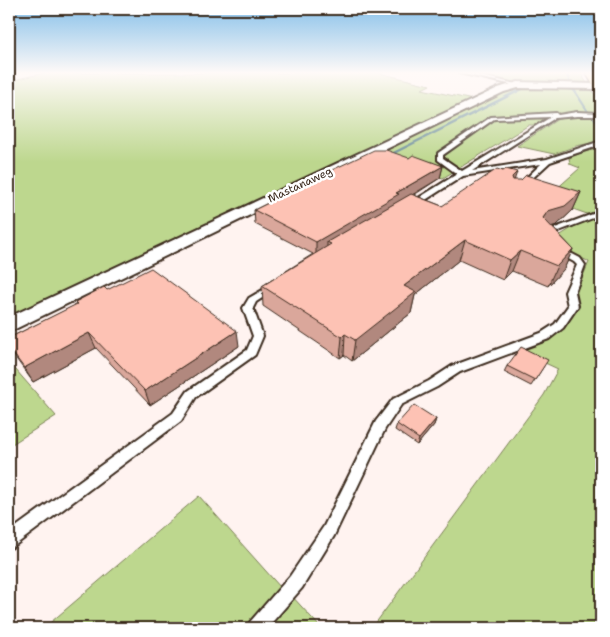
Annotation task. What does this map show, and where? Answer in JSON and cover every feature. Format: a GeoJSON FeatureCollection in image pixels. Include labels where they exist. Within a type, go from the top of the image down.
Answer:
{"type":"FeatureCollection","features":[{"type":"Feature","properties":{"kind":"street","name":"Mastanaweg"},"geometry":{"type":"LineString","coordinates":[[9,325],[474,103]]}},
{"type":"Feature","properties":{"kind":"lane"},"geometry":{"type":"LineString","coordinates":[[401,211],[559,115]]}},
{"type":"Feature","properties":{"kind":"lane"},"geometry":{"type":"LineString","coordinates":[[601,115],[493,118],[440,154],[440,159],[462,174],[548,161],[601,143]]}},
{"type":"Feature","properties":{"kind":"lane"},"geometry":{"type":"LineString","coordinates":[[517,190],[548,161]]}},
{"type":"Feature","properties":{"kind":"lane"},"geometry":{"type":"LineString","coordinates":[[256,628],[296,582],[329,531],[380,425],[397,402],[433,384],[456,369],[545,336],[559,326],[574,306],[570,292],[581,265],[571,256],[543,242],[541,237],[544,234],[601,213]]}},
{"type":"Feature","properties":{"kind":"lane"},"geometry":{"type":"LineString","coordinates":[[9,542],[177,418],[192,394],[251,352],[258,336],[248,308],[252,300],[285,280]]}},
{"type":"Feature","properties":{"kind":"green space"},"geometry":{"type":"Polygon","coordinates":[[[9,103],[467,103],[9,317],[9,103]]]}},
{"type":"Feature","properties":{"kind":"green space"},"geometry":{"type":"Polygon","coordinates":[[[479,103],[601,103],[601,113],[552,114],[535,125],[529,125],[443,178],[371,154],[479,103]]]}},
{"type":"Feature","properties":{"kind":"green space"},"geometry":{"type":"Polygon","coordinates":[[[576,116],[601,117],[601,141],[576,146],[554,154],[517,146],[558,119],[576,116]]]}},
{"type":"Feature","properties":{"kind":"green space"},"geometry":{"type":"Polygon","coordinates":[[[601,148],[601,211],[587,214],[545,199],[580,168],[570,164],[569,158],[583,152],[601,148]]]}},
{"type":"Feature","properties":{"kind":"green space"},"geometry":{"type":"Polygon","coordinates":[[[601,215],[601,628],[372,628],[544,395],[558,369],[519,351],[564,328],[578,307],[576,292],[589,262],[551,241],[588,218],[601,215]]]}},
{"type":"Feature","properties":{"kind":"green space"},"geometry":{"type":"Polygon","coordinates":[[[9,362],[56,416],[9,446],[9,362]]]}},
{"type":"Feature","properties":{"kind":"green space"},"geometry":{"type":"Polygon","coordinates":[[[199,496],[281,588],[245,628],[44,628],[199,496]]]}},
{"type":"Feature","properties":{"kind":"green space"},"geometry":{"type":"Polygon","coordinates":[[[291,595],[321,628],[263,628],[291,595]]]}},
{"type":"Feature","properties":{"kind":"building"},"geometry":{"type":"Polygon","coordinates":[[[374,150],[386,150],[409,158],[413,155],[443,166],[316,242],[254,210],[294,190],[292,189],[374,150]]]}},
{"type":"Feature","properties":{"kind":"building"},"geometry":{"type":"Polygon","coordinates":[[[497,169],[517,172],[512,177],[513,180],[521,180],[526,175],[581,192],[565,206],[548,211],[543,218],[573,249],[557,266],[520,251],[510,260],[465,240],[404,286],[416,292],[355,340],[345,334],[342,337],[262,286],[331,244],[327,242],[411,194],[442,206],[497,169]]]}},
{"type":"Feature","properties":{"kind":"building"},"geometry":{"type":"Polygon","coordinates":[[[151,268],[237,331],[145,391],[89,333],[24,368],[9,348],[9,338],[77,304],[75,302],[104,287],[107,290],[151,268]]]}},
{"type":"Feature","properties":{"kind":"building"},"geometry":{"type":"Polygon","coordinates":[[[521,347],[548,360],[535,380],[507,366],[521,347]]]}},
{"type":"Feature","properties":{"kind":"building"},"geometry":{"type":"Polygon","coordinates":[[[414,405],[436,419],[419,439],[397,424],[414,405]]]}},
{"type":"Feature","properties":{"kind":"waterway"},"geometry":{"type":"LineString","coordinates":[[387,156],[494,103]]}},
{"type":"Feature","properties":{"kind":"waterway"},"geometry":{"type":"LineString","coordinates":[[583,103],[589,112]]}},
{"type":"Feature","properties":{"kind":"waterway"},"geometry":{"type":"LineString","coordinates":[[594,119],[601,128]]}}]}
